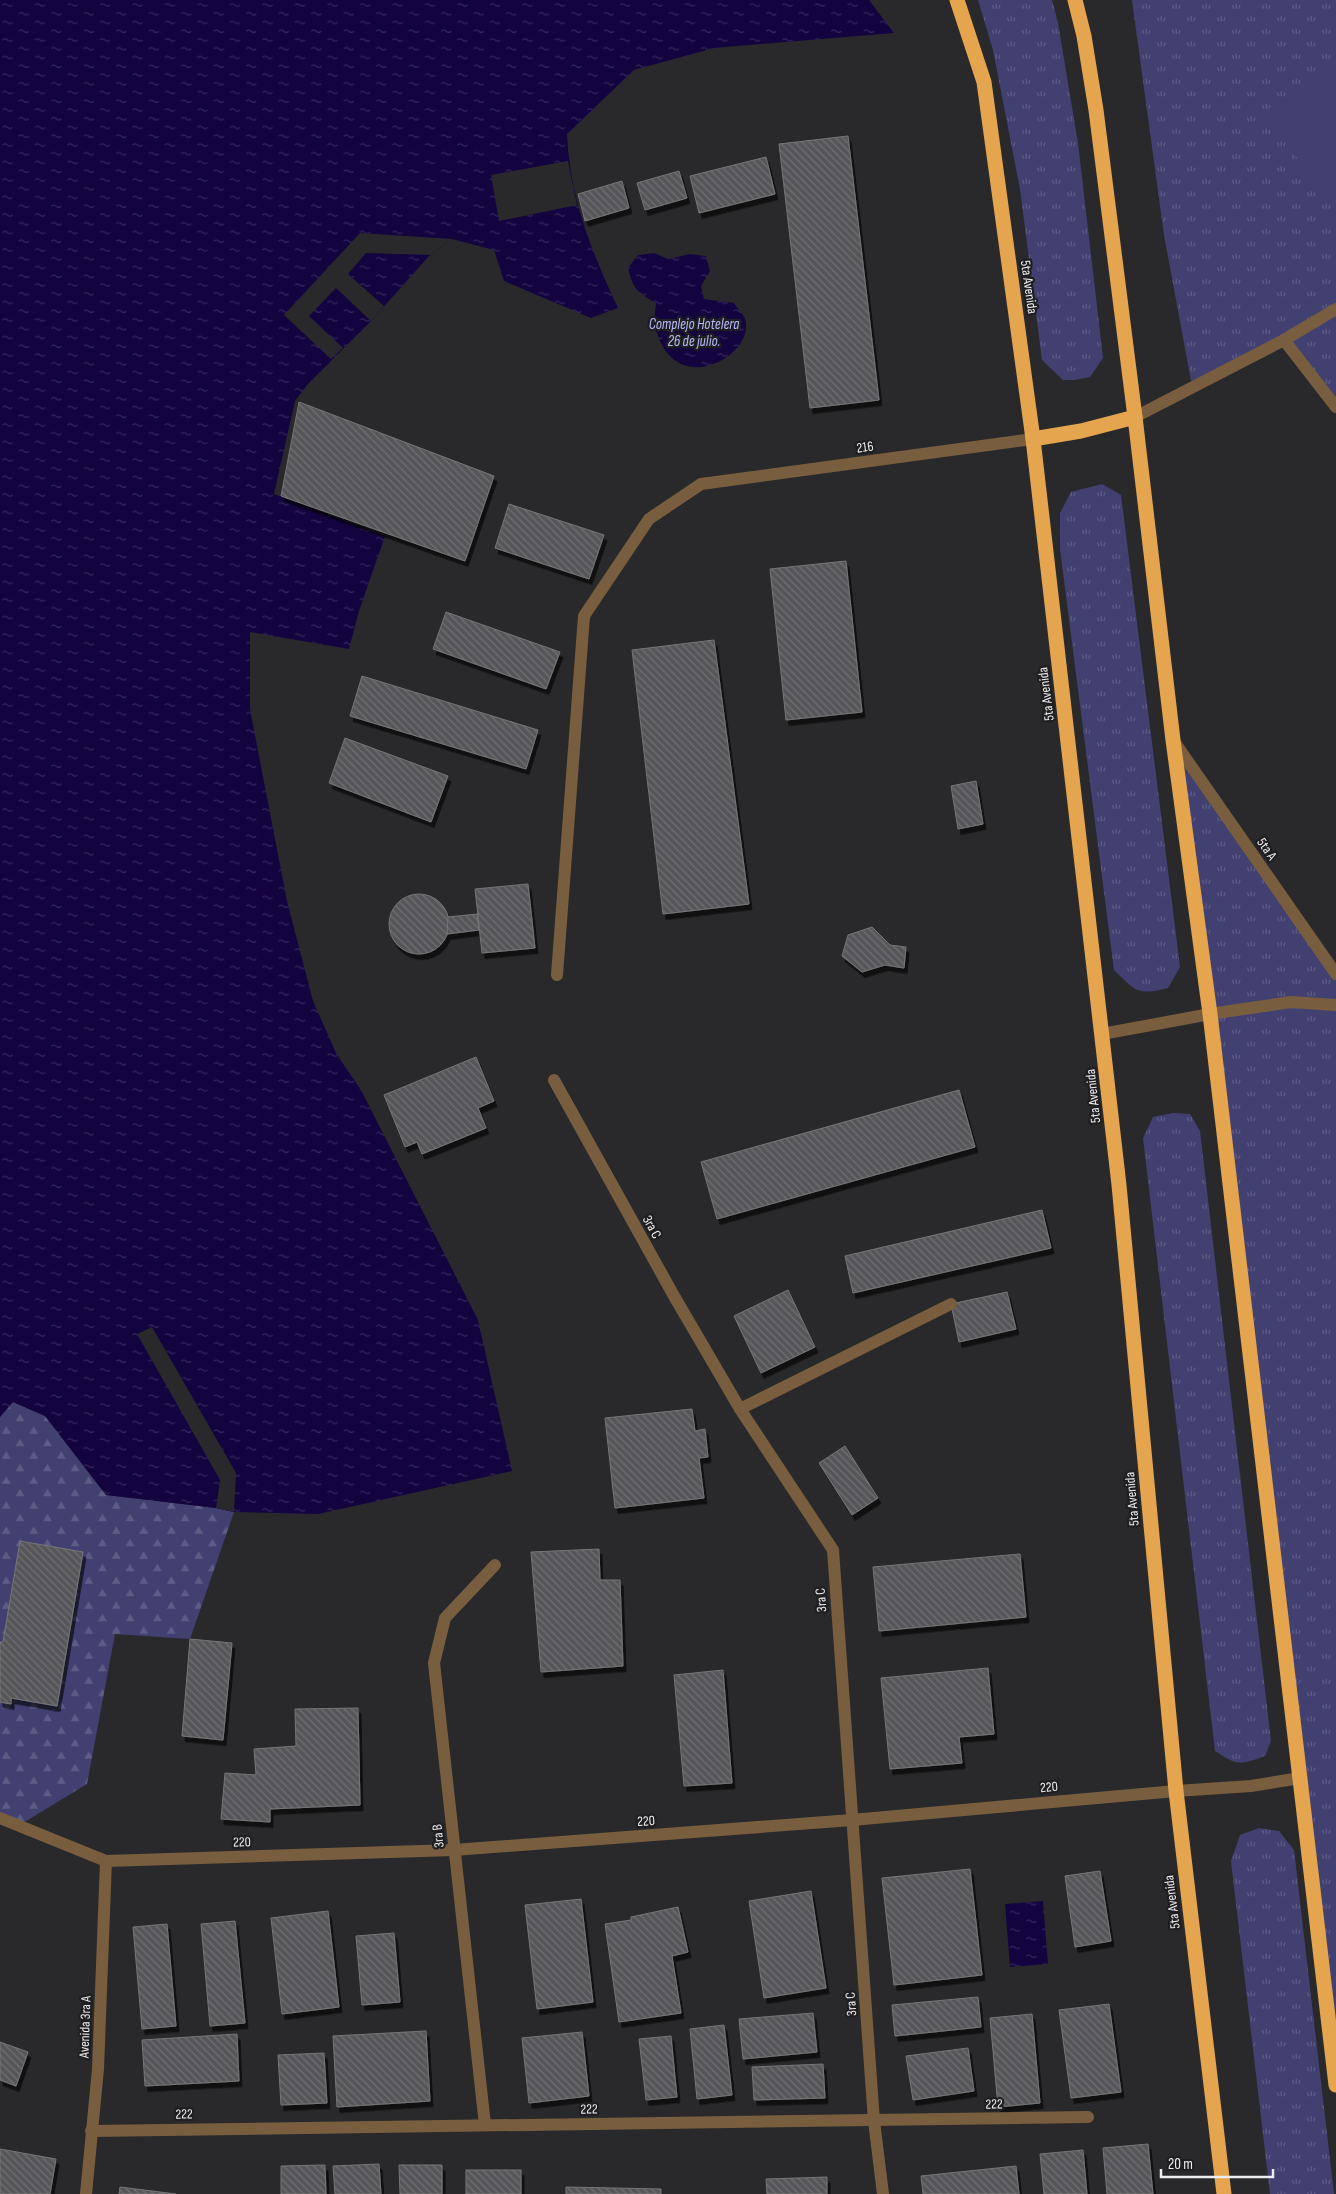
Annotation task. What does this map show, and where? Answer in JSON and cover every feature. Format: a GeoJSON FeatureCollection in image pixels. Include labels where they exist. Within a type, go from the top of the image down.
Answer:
{"type":"FeatureCollection","features":[{"type":"Feature","properties":{"kind":"highway","name":"5ta Avenida"},"geometry":{"type":"LineString","coordinates":[[957,0],[984,82],[1033,439],[1119,1185],[1176,1791],[1224,2194]]}},
{"type":"Feature","properties":{"kind":"highway"},"geometry":{"type":"LineString","coordinates":[[1075,0],[1084,36],[1096,110],[1210,1014],[1336,2085]]}},
{"type":"Feature","properties":{"kind":"highway"},"geometry":{"type":"LineString","coordinates":[[1033,439],[1081,431],[1135,418]]}},
{"type":"Feature","properties":{"kind":"street"},"geometry":{"type":"LineString","coordinates":[[1135,418],[1284,340],[1336,309]]}},
{"type":"Feature","properties":{"kind":"street"},"geometry":{"type":"LineString","coordinates":[[1284,340],[1336,408]]}},
{"type":"Feature","properties":{"kind":"street","name":"216"},"geometry":{"type":"LineString","coordinates":[[557,976],[584,616],[648,519],[701,484],[1033,439]]}},
{"type":"Feature","properties":{"kind":"street","name":"5ta A"},"geometry":{"type":"LineString","coordinates":[[1174,740],[1336,974]]}},
{"type":"Feature","properties":{"kind":"street"},"geometry":{"type":"LineString","coordinates":[[1102,1034],[1210,1014],[1292,1002],[1336,1005]]}},
{"type":"Feature","properties":{"kind":"street","name":"3ra C"},"geometry":{"type":"LineString","coordinates":[[554,1080],[674,1296],[740,1409],[833,1550],[874,2121],[883,2194]]}},
{"type":"Feature","properties":{"kind":"street"},"geometry":{"type":"LineString","coordinates":[[740,1409],[951,1304]]}},
{"type":"Feature","properties":{"kind":"street","name":"3ra B"},"geometry":{"type":"LineString","coordinates":[[484,2125],[434,1663],[445,1618],[495,1565]]}},
{"type":"Feature","properties":{"kind":"street","name":"220"},"geometry":{"type":"LineString","coordinates":[[0,1818],[106,1861],[454,1850],[852,1820],[1251,1786],[1300,1778]]}},
{"type":"Feature","properties":{"kind":"street","name":"Avenida 3ra A"},"geometry":{"type":"LineString","coordinates":[[86,2194],[98,2069],[106,1861]]}},
{"type":"Feature","properties":{"kind":"street","name":"222"},"geometry":{"type":"LineString","coordinates":[[91,2131],[1088,2117]]}},
{"type":"Feature","properties":{"kind":"green space"},"geometry":{"type":"Polygon","coordinates":[[[978,0],[1052,0],[1058,23],[1078,143],[1103,358],[1090,377],[1063,380],[1042,360],[1020,189],[993,50],[978,0]]]}},
{"type":"Feature","properties":{"kind":"green space"},"geometry":{"type":"Polygon","coordinates":[[[1132,0],[1336,0],[1336,407],[1284,340],[1192,386],[1164,235],[1132,0]]]}},
{"type":"Feature","properties":{"kind":"green space"},"geometry":{"type":"Polygon","coordinates":[[[1336,70],[1336,181],[1316,192],[1269,108],[1336,70]]]}},
{"type":"Feature","properties":{"kind":"green space"},"geometry":{"type":"Polygon","coordinates":[[[1102,484],[1121,495],[1180,967],[1168,988],[1149,992],[1132,987],[1114,970],[1060,549],[1060,513],[1071,492],[1102,484]]]}},
{"type":"Feature","properties":{"kind":"green space"},"geometry":{"type":"Polygon","coordinates":[[[1173,740],[1336,974],[1336,2085],[1173,740]]]}},
{"type":"Feature","properties":{"kind":"green space"},"geometry":{"type":"Polygon","coordinates":[[[1173,1113],[1190,1114],[1200,1131],[1271,1741],[1265,1756],[1244,1762],[1234,1762],[1215,1751],[1143,1138],[1153,1117],[1173,1113]]]}},
{"type":"Feature","properties":{"kind":"green space"},"geometry":{"type":"Polygon","coordinates":[[[13,1402],[45,1416],[106,1495],[216,1508],[234,1512],[190,1639],[115,1634],[87,1784],[18,1826],[0,1818],[0,1417],[13,1402]]]}},
{"type":"Feature","properties":{"kind":"green space"},"geometry":{"type":"Polygon","coordinates":[[[1259,1828],[1279,1831],[1294,1850],[1334,2194],[1270,2194],[1231,1861],[1240,1835],[1259,1828]]]}},
{"type":"Feature","properties":{"kind":"water"},"geometry":{"type":"Polygon","coordinates":[[[0,0],[869,0],[894,33],[714,48],[634,70],[567,134],[572,180],[577,202],[591,245],[618,308],[591,318],[504,281],[494,250],[452,239],[430,255],[371,321],[308,384],[295,401],[274,494],[385,536],[359,611],[349,649],[250,632],[250,709],[287,901],[313,1001],[337,1055],[361,1090],[478,1320],[512,1471],[318,1514],[234,1512],[216,1508],[106,1495],[45,1416],[13,1402],[0,1417],[0,0]]]}},
{"type":"Feature","properties":{"kind":"water","name":"Complejo Hotelera 26 de julio."},"geometry":{"type":"Polygon","coordinates":[[[654,253],[668,259],[690,254],[706,256],[710,271],[701,286],[704,299],[734,303],[745,319],[745,333],[739,346],[727,357],[711,365],[695,367],[678,362],[665,349],[655,326],[656,303],[637,289],[628,268],[638,255],[654,253]]]}},
{"type":"Feature","properties":{"kind":"water"},"geometry":{"type":"Polygon","coordinates":[[[1043,1901],[1048,1964],[1010,1967],[1005,1904],[1043,1901]]]}},
{"type":"Feature","properties":{"kind":"pier"},"geometry":{"type":"Polygon","coordinates":[[[568,161],[577,205],[499,221],[491,175],[568,161]]]}},
{"type":"Feature","properties":{"kind":"pier"},"geometry":{"type":"Polygon","coordinates":[[[360,233],[452,239],[430,255],[366,253],[348,274],[384,306],[371,321],[336,288],[309,316],[343,348],[331,359],[284,315],[360,233]]]}},
{"type":"Feature","properties":{"kind":"pier"},"geometry":{"type":"Polygon","coordinates":[[[152,1327],[236,1473],[234,1512],[216,1508],[220,1480],[137,1334],[152,1327]]]}},
{"type":"Feature","properties":{"kind":"building"},"geometry":{"type":"Polygon","coordinates":[[[848,136],[879,400],[810,408],[779,144],[848,136]]]}},
{"type":"Feature","properties":{"kind":"building"},"geometry":{"type":"Polygon","coordinates":[[[766,157],[775,194],[699,213],[690,176],[766,157]]]}},
{"type":"Feature","properties":{"kind":"building"},"geometry":{"type":"Polygon","coordinates":[[[679,171],[687,198],[645,210],[637,183],[679,171]]]}},
{"type":"Feature","properties":{"kind":"building"},"geometry":{"type":"Polygon","coordinates":[[[622,181],[629,208],[585,221],[578,194],[622,181]]]}},
{"type":"Feature","properties":{"kind":"building"},"geometry":{"type":"Polygon","coordinates":[[[299,402],[494,476],[465,561],[281,496],[299,402]]]}},
{"type":"Feature","properties":{"kind":"building"},"geometry":{"type":"Polygon","coordinates":[[[509,504],[604,535],[589,579],[495,548],[509,504]]]}},
{"type":"Feature","properties":{"kind":"building"},"geometry":{"type":"Polygon","coordinates":[[[846,561],[862,712],[786,720],[770,569],[846,561]]]}},
{"type":"Feature","properties":{"kind":"building"},"geometry":{"type":"Polygon","coordinates":[[[446,612],[560,652],[546,689],[433,649],[446,612]]]}},
{"type":"Feature","properties":{"kind":"building"},"geometry":{"type":"Polygon","coordinates":[[[714,640],[749,904],[663,914],[632,650],[714,640]]]}},
{"type":"Feature","properties":{"kind":"building"},"geometry":{"type":"Polygon","coordinates":[[[362,676],[538,730],[526,769],[350,716],[362,676]]]}},
{"type":"Feature","properties":{"kind":"building"},"geometry":{"type":"Polygon","coordinates":[[[345,738],[448,776],[431,822],[329,783],[345,738]]]}},
{"type":"Feature","properties":{"kind":"building"},"geometry":{"type":"Polygon","coordinates":[[[976,781],[983,824],[958,829],[951,786],[976,781]]]}},
{"type":"Feature","properties":{"kind":"building"},"geometry":{"type":"Polygon","coordinates":[[[528,884],[535,948],[482,953],[475,889],[528,884]]]}},
{"type":"Feature","properties":{"kind":"building"},"geometry":{"type":"Polygon","coordinates":[[[413,894],[425,894],[436,899],[444,907],[449,918],[447,936],[436,949],[425,954],[413,954],[402,949],[394,941],[389,930],[389,918],[394,907],[402,899],[413,894]]]}},
{"type":"Feature","properties":{"kind":"building"},"geometry":{"type":"Polygon","coordinates":[[[477,914],[479,930],[447,934],[448,917],[477,914]]]}},
{"type":"Feature","properties":{"kind":"building"},"geometry":{"type":"Polygon","coordinates":[[[872,927],[890,945],[906,947],[904,968],[885,965],[862,972],[842,956],[848,935],[872,927]]]}},
{"type":"Feature","properties":{"kind":"building"},"geometry":{"type":"Polygon","coordinates":[[[476,1057],[494,1101],[478,1108],[486,1128],[422,1154],[417,1142],[405,1147],[384,1095],[476,1057]]]}},
{"type":"Feature","properties":{"kind":"building"},"geometry":{"type":"Polygon","coordinates":[[[959,1090],[975,1147],[717,1219],[701,1162],[959,1090]]]}},
{"type":"Feature","properties":{"kind":"building"},"geometry":{"type":"Polygon","coordinates":[[[1042,1210],[1051,1248],[853,1293],[845,1256],[1042,1210]]]}},
{"type":"Feature","properties":{"kind":"building"},"geometry":{"type":"Polygon","coordinates":[[[788,1290],[815,1347],[761,1373],[734,1316],[788,1290]]]}},
{"type":"Feature","properties":{"kind":"building"},"geometry":{"type":"Polygon","coordinates":[[[1007,1292],[1016,1329],[959,1342],[951,1304],[1007,1292]]]}},
{"type":"Feature","properties":{"kind":"building"},"geometry":{"type":"Polygon","coordinates":[[[692,1409],[695,1431],[705,1429],[708,1457],[699,1458],[704,1498],[615,1508],[605,1418],[692,1409]]]}},
{"type":"Feature","properties":{"kind":"building"},"geometry":{"type":"Polygon","coordinates":[[[845,1446],[878,1498],[852,1515],[819,1463],[845,1446]]]}},
{"type":"Feature","properties":{"kind":"building"},"geometry":{"type":"Polygon","coordinates":[[[20,1541],[83,1552],[57,1706],[11,1698],[11,1704],[0,1702],[0,1642],[3,1642],[20,1541]]]}},
{"type":"Feature","properties":{"kind":"building"},"geometry":{"type":"Polygon","coordinates":[[[599,1549],[600,1580],[620,1580],[623,1666],[541,1672],[531,1552],[599,1549]]]}},
{"type":"Feature","properties":{"kind":"building"},"geometry":{"type":"Polygon","coordinates":[[[1020,1554],[1026,1617],[879,1631],[873,1567],[1020,1554]]]}},
{"type":"Feature","properties":{"kind":"building"},"geometry":{"type":"Polygon","coordinates":[[[190,1639],[232,1643],[223,1740],[182,1736],[190,1639]]]}},
{"type":"Feature","properties":{"kind":"building"},"geometry":{"type":"Polygon","coordinates":[[[988,1668],[994,1734],[959,1737],[962,1763],[890,1769],[881,1678],[988,1668]]]}},
{"type":"Feature","properties":{"kind":"building"},"geometry":{"type":"Polygon","coordinates":[[[723,1670],[732,1783],[684,1786],[674,1675],[723,1670]]]}},
{"type":"Feature","properties":{"kind":"building"},"geometry":{"type":"Polygon","coordinates":[[[358,1708],[360,1805],[270,1809],[270,1822],[221,1819],[225,1773],[256,1775],[254,1749],[296,1746],[295,1709],[358,1708]]]}},
{"type":"Feature","properties":{"kind":"building"},"geometry":{"type":"Polygon","coordinates":[[[970,1869],[982,1975],[894,1985],[882,1878],[970,1869]]]}},
{"type":"Feature","properties":{"kind":"building"},"geometry":{"type":"Polygon","coordinates":[[[1100,1871],[1111,1941],[1075,1947],[1065,1876],[1100,1871]]]}},
{"type":"Feature","properties":{"kind":"building"},"geometry":{"type":"Polygon","coordinates":[[[811,1891],[826,1988],[764,1998],[749,1901],[811,1891]]]}},
{"type":"Feature","properties":{"kind":"building"},"geometry":{"type":"Polygon","coordinates":[[[581,1899],[593,2002],[537,2009],[525,1905],[581,1899]]]}},
{"type":"Feature","properties":{"kind":"building"},"geometry":{"type":"Polygon","coordinates":[[[678,1907],[688,1952],[672,1956],[681,2013],[619,2022],[605,1924],[631,1920],[631,1917],[678,1907]]]}},
{"type":"Feature","properties":{"kind":"building"},"geometry":{"type":"Polygon","coordinates":[[[328,1911],[339,2007],[282,2014],[271,1918],[328,1911]]]}},
{"type":"Feature","properties":{"kind":"building"},"geometry":{"type":"Polygon","coordinates":[[[235,1921],[245,2023],[210,2026],[201,1924],[235,1921]]]}},
{"type":"Feature","properties":{"kind":"building"},"geometry":{"type":"Polygon","coordinates":[[[167,1924],[176,2026],[142,2029],[133,1927],[167,1924]]]}},
{"type":"Feature","properties":{"kind":"building"},"geometry":{"type":"Polygon","coordinates":[[[394,1933],[400,2002],[362,2005],[356,1936],[394,1933]]]}},
{"type":"Feature","properties":{"kind":"building"},"geometry":{"type":"Polygon","coordinates":[[[978,1997],[981,2027],[895,2036],[892,2005],[978,1997]]]}},
{"type":"Feature","properties":{"kind":"building"},"geometry":{"type":"Polygon","coordinates":[[[1109,2004],[1121,2092],[1071,2098],[1059,2010],[1109,2004]]]}},
{"type":"Feature","properties":{"kind":"building"},"geometry":{"type":"Polygon","coordinates":[[[813,2013],[817,2052],[743,2059],[739,2019],[813,2013]]]}},
{"type":"Feature","properties":{"kind":"building"},"geometry":{"type":"Polygon","coordinates":[[[1032,2014],[1040,2103],[998,2107],[990,2018],[1032,2014]]]}},
{"type":"Feature","properties":{"kind":"building"},"geometry":{"type":"Polygon","coordinates":[[[724,2025],[732,2095],[697,2099],[690,2029],[724,2025]]]}},
{"type":"Feature","properties":{"kind":"building"},"geometry":{"type":"Polygon","coordinates":[[[426,2031],[430,2101],[337,2107],[333,2036],[426,2031]]]}},
{"type":"Feature","properties":{"kind":"building"},"geometry":{"type":"Polygon","coordinates":[[[582,2032],[589,2096],[529,2103],[522,2038],[582,2032]]]}},
{"type":"Feature","properties":{"kind":"building"},"geometry":{"type":"Polygon","coordinates":[[[237,2034],[239,2081],[145,2086],[142,2040],[237,2034]]]}},
{"type":"Feature","properties":{"kind":"building"},"geometry":{"type":"Polygon","coordinates":[[[671,2036],[677,2097],[646,2100],[639,2039],[671,2036]]]}},
{"type":"Feature","properties":{"kind":"building"},"geometry":{"type":"Polygon","coordinates":[[[0,2042],[28,2052],[16,2086],[0,2080],[0,2042]]]}},
{"type":"Feature","properties":{"kind":"building"},"geometry":{"type":"Polygon","coordinates":[[[968,2048],[974,2091],[913,2100],[906,2056],[968,2048]]]}},
{"type":"Feature","properties":{"kind":"building"},"geometry":{"type":"Polygon","coordinates":[[[324,2053],[327,2103],[281,2105],[278,2055],[324,2053]]]}},
{"type":"Feature","properties":{"kind":"building"},"geometry":{"type":"Polygon","coordinates":[[[823,2064],[825,2098],[754,2100],[752,2067],[823,2064]]]}},
{"type":"Feature","properties":{"kind":"building"},"geometry":{"type":"Polygon","coordinates":[[[1148,2144],[1153,2194],[1107,2194],[1103,2148],[1148,2144]]]}},
{"type":"Feature","properties":{"kind":"building"},"geometry":{"type":"Polygon","coordinates":[[[0,2149],[56,2159],[50,2194],[0,2194],[0,2149]]]}},
{"type":"Feature","properties":{"kind":"building"},"geometry":{"type":"Polygon","coordinates":[[[1083,2150],[1087,2194],[1044,2194],[1040,2154],[1083,2150]]]}},
{"type":"Feature","properties":{"kind":"building"},"geometry":{"type":"Polygon","coordinates":[[[379,2164],[381,2194],[335,2194],[333,2166],[379,2164]]]}},
{"type":"Feature","properties":{"kind":"building"},"geometry":{"type":"Polygon","coordinates":[[[325,2165],[326,2194],[281,2194],[281,2166],[325,2165]]]}},
{"type":"Feature","properties":{"kind":"building"},"geometry":{"type":"Polygon","coordinates":[[[399,2165],[442,2165],[442,2194],[400,2194],[399,2165]]]}},
{"type":"Feature","properties":{"kind":"building"},"geometry":{"type":"Polygon","coordinates":[[[1016,2166],[1019,2194],[923,2194],[921,2176],[1016,2166]]]}},
{"type":"Feature","properties":{"kind":"building"},"geometry":{"type":"Polygon","coordinates":[[[466,2170],[521,2170],[521,2194],[466,2194],[466,2170]]]}},
{"type":"Feature","properties":{"kind":"building"},"geometry":{"type":"Polygon","coordinates":[[[827,2177],[827,2194],[767,2194],[766,2179],[827,2177]]]}},
{"type":"Feature","properties":{"kind":"building"},"geometry":{"type":"Polygon","coordinates":[[[120,2187],[176,2194],[119,2194],[120,2187]]]}},
{"type":"Feature","properties":{"kind":"building"},"geometry":{"type":"Polygon","coordinates":[[[566,2187],[661,2189],[661,2194],[566,2194],[566,2187]]]}}]}
